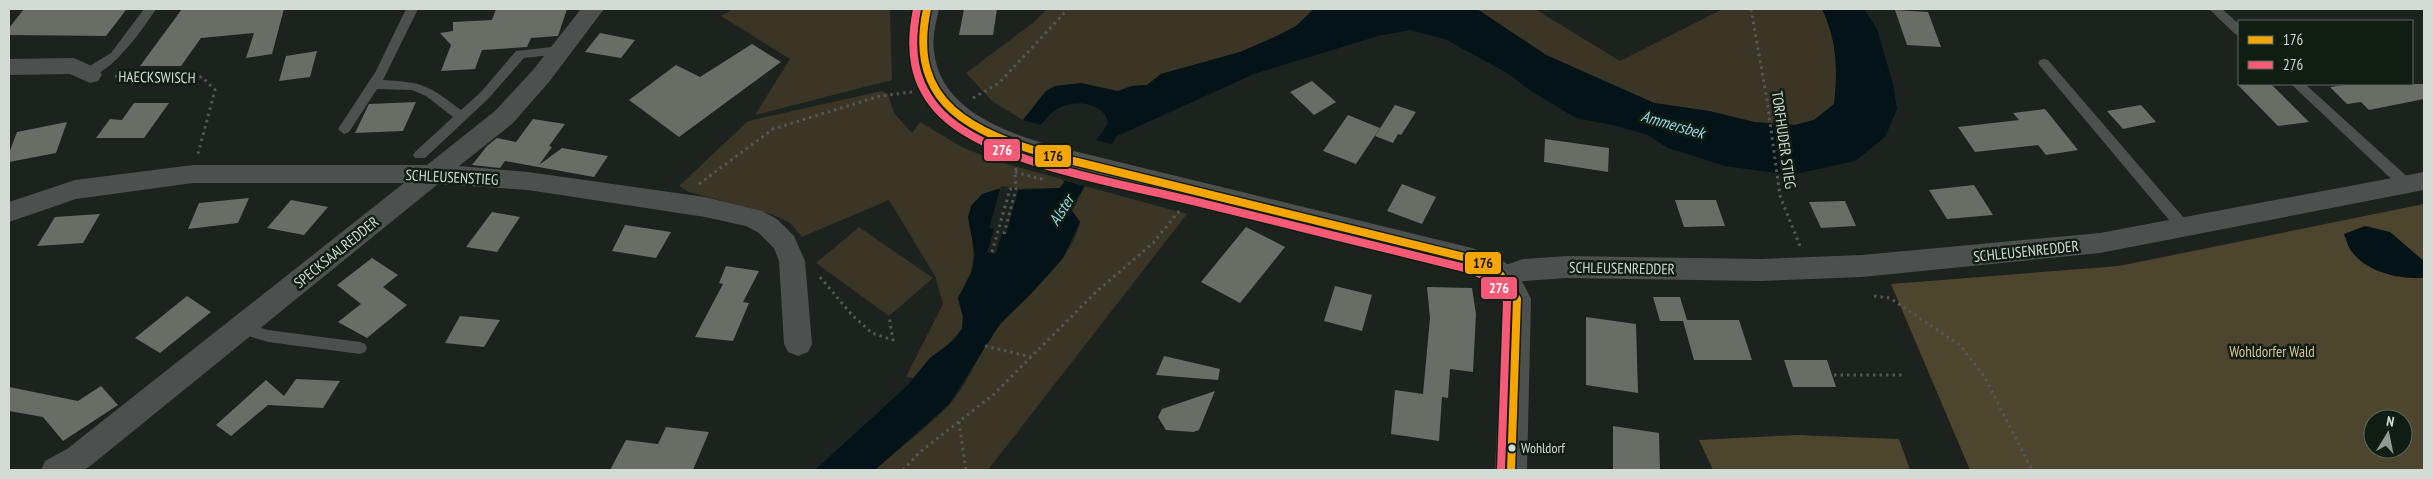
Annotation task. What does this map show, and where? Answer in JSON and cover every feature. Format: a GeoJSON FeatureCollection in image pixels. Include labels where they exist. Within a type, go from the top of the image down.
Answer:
{"type":"FeatureCollection","features":[{"type":"Feature","properties":{"kind":"street","name":"SPECKSAALREDDER"},"geometry":{"type":"LineString","coordinates":[[56,470],[78,458],[240,328],[427,164],[504,116],[561,50],[593,9]]}},
{"type":"Feature","properties":{"kind":"street"},"geometry":{"type":"LineString","coordinates":[[927,9],[922,54],[934,89],[952,110],[977,128],[1008,143],[1126,175],[1472,259],[1497,269],[1506,276],[1517,299],[1511,470]]}},
{"type":"Feature","properties":{"kind":"street"},"geometry":{"type":"LineString","coordinates":[[9,68],[74,66],[89,74]]}},
{"type":"Feature","properties":{"kind":"street","name":"SCHLEUSENSTIEG"},"geometry":{"type":"LineString","coordinates":[[9,212],[75,190],[193,174],[427,164],[705,207],[754,218],[768,226],[778,235],[790,252],[798,344]]}},
{"type":"Feature","properties":{"kind":"street","name":"SCHLEUSENREDDER"},"geometry":{"type":"LineString","coordinates":[[1506,276],[1523,270],[1568,267],[1701,270],[1812,269],[1862,266],[2100,243],[2185,229],[2415,183]]}},
{"type":"Feature","properties":{"kind":"lane"},"geometry":{"type":"LineString","coordinates":[[89,74],[115,56],[150,9]]}},
{"type":"Feature","properties":{"kind":"lane"},"geometry":{"type":"LineString","coordinates":[[344,129],[382,72],[412,9]]}},
{"type":"Feature","properties":{"kind":"lane"},"geometry":{"type":"LineString","coordinates":[[2215,9],[2238,30]]}},
{"type":"Feature","properties":{"kind":"lane"},"geometry":{"type":"LineString","coordinates":[[427,164],[462,116],[485,95],[520,54],[561,50]]}},
{"type":"Feature","properties":{"kind":"lane"},"geometry":{"type":"LineString","coordinates":[[2044,64],[2185,229]]}},
{"type":"Feature","properties":{"kind":"lane"},"geometry":{"type":"LineString","coordinates":[[374,84],[414,86],[430,93],[462,116]]}},
{"type":"Feature","properties":{"kind":"lane"},"geometry":{"type":"LineString","coordinates":[[2298,85],[2415,183]]}},
{"type":"Feature","properties":{"kind":"lane"},"geometry":{"type":"LineString","coordinates":[[240,328],[268,336],[360,348]]}},
{"type":"Feature","properties":{"kind":"path"},"geometry":{"type":"LineString","coordinates":[[952,110],[999,83],[1068,9]]}},
{"type":"Feature","properties":{"kind":"path","name":"TORFHUDER STIEG"},"geometry":{"type":"LineString","coordinates":[[1752,9],[1767,100],[1778,190],[1800,247],[1812,269]]}},
{"type":"Feature","properties":{"kind":"path","name":"HAECKSWISCH"},"geometry":{"type":"LineString","coordinates":[[89,74],[144,78],[202,77],[214,90],[193,174]]}},
{"type":"Feature","properties":{"kind":"path"},"geometry":{"type":"LineString","coordinates":[[676,204],[716,170],[773,129],[880,96],[934,89]]}},
{"type":"Feature","properties":{"kind":"path"},"geometry":{"type":"LineString","coordinates":[[1004,234],[1016,189],[1015,172],[1040,179]]}},
{"type":"Feature","properties":{"kind":"path"},"geometry":{"type":"LineString","coordinates":[[992,252],[1010,189],[1016,189]]}},
{"type":"Feature","properties":{"kind":"path"},"geometry":{"type":"LineString","coordinates":[[903,470],[914,457],[1000,389],[1097,292],[1145,252],[1179,212],[1189,189]]}},
{"type":"Feature","properties":{"kind":"path"},"geometry":{"type":"LineString","coordinates":[[792,261],[820,277],[852,315],[872,333],[894,340],[889,316]]}},
{"type":"Feature","properties":{"kind":"path"},"geometry":{"type":"LineString","coordinates":[[1874,296],[1890,298],[1961,346],[1984,376],[2032,470]]}},
{"type":"Feature","properties":{"kind":"path"},"geometry":{"type":"LineString","coordinates":[[985,346],[1031,358]]}},
{"type":"Feature","properties":{"kind":"path"},"geometry":{"type":"LineString","coordinates":[[1834,375],[1903,375]]}},
{"type":"Feature","properties":{"kind":"path"},"geometry":{"type":"LineString","coordinates":[[959,422],[966,470]]}},
{"type":"Feature","properties":{"kind":"shaded area"},"geometry":{"type":"Polygon","coordinates":[[[733,9],[890,9],[892,80],[755,115],[790,59],[721,16],[733,9]]]}},
{"type":"Feature","properties":{"kind":"shaded area"},"geometry":{"type":"Polygon","coordinates":[[[1047,9],[1314,9],[1296,26],[1277,36],[1240,52],[1161,74],[1147,85],[1132,86],[1118,91],[1101,88],[1046,91],[1023,120],[992,101],[966,73],[1034,22],[1047,9]]]}},
{"type":"Feature","properties":{"kind":"shaded area"},"geometry":{"type":"Polygon","coordinates":[[[1477,9],[1535,9],[1620,61],[1723,9],[1822,9],[1831,32],[1835,56],[1834,105],[1814,120],[1795,125],[1754,122],[1709,111],[1654,103],[1546,55],[1477,9]]]}},
{"type":"Feature","properties":{"kind":"shaded area"},"geometry":{"type":"Polygon","coordinates":[[[882,91],[888,94],[894,113],[912,133],[920,122],[962,147],[996,161],[1065,180],[1060,188],[998,189],[968,217],[973,259],[969,277],[958,298],[963,317],[962,329],[942,351],[930,358],[913,378],[906,377],[943,304],[935,276],[889,200],[802,237],[789,222],[768,213],[689,192],[679,186],[748,121],[882,91]]]}},
{"type":"Feature","properties":{"kind":"shaded area"},"geometry":{"type":"Polygon","coordinates":[[[1085,186],[1187,214],[988,470],[875,470],[932,422],[949,405],[963,386],[993,334],[1046,278],[1067,252],[1075,238],[1080,222],[1072,211],[1085,186]]]}},
{"type":"Feature","properties":{"kind":"shaded area"},"geometry":{"type":"Polygon","coordinates":[[[859,227],[933,278],[889,316],[816,263],[859,227]]]}},
{"type":"Feature","properties":{"kind":"green space","name":"Wohldorfer Wald"},"geometry":{"type":"Polygon","coordinates":[[[2424,204],[2424,470],[1970,470],[1891,284],[2119,266],[2424,204]]]}},
{"type":"Feature","properties":{"kind":"green space"},"geometry":{"type":"Polygon","coordinates":[[[1796,435],[1899,439],[1910,470],[1713,470],[1699,440],[1796,435]]]}},
{"type":"Feature","properties":{"kind":"water"},"geometry":{"type":"Polygon","coordinates":[[[1314,9],[1477,9],[1546,55],[1654,103],[1709,111],[1754,122],[1795,125],[1814,120],[1834,104],[1835,55],[1831,32],[1822,9],[1864,9],[1877,29],[1893,84],[1897,109],[1885,137],[1855,161],[1791,175],[1725,166],[1668,148],[1648,135],[1617,126],[1576,118],[1531,91],[1507,73],[1445,39],[1410,30],[1378,36],[1254,74],[1117,136],[1072,206],[1072,211],[1080,222],[1063,258],[1030,295],[1000,324],[949,404],[875,470],[815,470],[908,385],[930,358],[954,340],[962,329],[963,317],[958,298],[972,271],[975,254],[968,217],[971,206],[982,194],[998,189],[1060,188],[1104,130],[1108,122],[1101,111],[1096,107],[1082,104],[1067,105],[1058,109],[1050,114],[1041,125],[1023,120],[1046,91],[1055,86],[1081,83],[1118,91],[1132,86],[1147,85],[1161,74],[1240,52],[1277,36],[1296,26],[1314,9]]]}},
{"type":"Feature","properties":{"kind":"water"},"geometry":{"type":"Polygon","coordinates":[[[2365,226],[2390,232],[2424,261],[2424,278],[2394,276],[2375,270],[2359,259],[2348,245],[2344,234],[2365,226]]]}},
{"type":"Feature","properties":{"kind":"pier"},"geometry":{"type":"Polygon","coordinates":[[[1092,139],[1115,145],[1087,187],[1062,180],[1092,139]]]}},
{"type":"Feature","properties":{"kind":"pier"},"geometry":{"type":"Polygon","coordinates":[[[1001,186],[1019,188],[1006,234],[1002,234],[996,254],[987,253],[994,229],[989,228],[1001,186]]]}},
{"type":"Feature","properties":{"kind":"building"},"geometry":{"type":"Polygon","coordinates":[[[24,9],[126,10],[106,36],[9,35],[9,28],[24,9]]]}},
{"type":"Feature","properties":{"kind":"building"},"geometry":{"type":"Polygon","coordinates":[[[182,9],[284,9],[272,54],[246,58],[254,33],[201,38],[181,66],[140,66],[182,9]]]}},
{"type":"Feature","properties":{"kind":"building"},"geometry":{"type":"Polygon","coordinates":[[[496,9],[567,9],[558,36],[531,38],[527,47],[482,50],[475,69],[441,71],[451,45],[440,33],[453,31],[453,22],[492,20],[496,9]]]}},
{"type":"Feature","properties":{"kind":"building"},"geometry":{"type":"Polygon","coordinates":[[[964,9],[997,9],[993,35],[959,35],[964,9]]]}},
{"type":"Feature","properties":{"kind":"building"},"geometry":{"type":"Polygon","coordinates":[[[1895,10],[1928,12],[1941,47],[1907,45],[1895,10]]]}},
{"type":"Feature","properties":{"kind":"building"},"geometry":{"type":"Polygon","coordinates":[[[600,33],[635,40],[621,58],[585,52],[600,33]]]}},
{"type":"Feature","properties":{"kind":"building"},"geometry":{"type":"Polygon","coordinates":[[[752,44],[781,62],[679,137],[629,100],[676,65],[700,77],[752,44]]]}},
{"type":"Feature","properties":{"kind":"building"},"geometry":{"type":"Polygon","coordinates":[[[317,51],[310,77],[279,81],[286,56],[317,51]]]}},
{"type":"Feature","properties":{"kind":"building"},"geometry":{"type":"Polygon","coordinates":[[[1312,81],[1336,102],[1314,115],[1290,92],[1312,81]]]}},
{"type":"Feature","properties":{"kind":"building"},"geometry":{"type":"Polygon","coordinates":[[[2237,84],[2272,85],[2309,122],[2278,126],[2237,84]]]}},
{"type":"Feature","properties":{"kind":"building"},"geometry":{"type":"Polygon","coordinates":[[[2424,84],[2424,99],[2369,110],[2361,102],[2347,104],[2330,87],[2344,85],[2424,84]]]}},
{"type":"Feature","properties":{"kind":"building"},"geometry":{"type":"Polygon","coordinates":[[[416,102],[403,131],[355,133],[369,104],[416,102]]]}},
{"type":"Feature","properties":{"kind":"building"},"geometry":{"type":"Polygon","coordinates":[[[134,103],[169,103],[144,138],[96,138],[110,119],[122,120],[134,103]]]}},
{"type":"Feature","properties":{"kind":"building"},"geometry":{"type":"Polygon","coordinates":[[[1395,105],[1416,112],[1401,135],[1398,134],[1393,143],[1375,136],[1395,105]]]}},
{"type":"Feature","properties":{"kind":"building"},"geometry":{"type":"Polygon","coordinates":[[[2141,105],[2156,122],[2123,129],[2107,111],[2141,105]]]}},
{"type":"Feature","properties":{"kind":"building"},"geometry":{"type":"Polygon","coordinates":[[[2045,109],[2078,150],[2046,155],[2038,145],[1975,152],[1958,127],[2019,120],[2013,113],[2045,109]]]}},
{"type":"Feature","properties":{"kind":"building"},"geometry":{"type":"Polygon","coordinates":[[[1348,115],[1380,128],[1356,164],[1323,151],[1348,115]]]}},
{"type":"Feature","properties":{"kind":"building"},"geometry":{"type":"Polygon","coordinates":[[[533,119],[565,124],[549,146],[552,147],[539,165],[562,148],[608,156],[594,177],[505,161],[500,168],[472,165],[487,146],[497,138],[516,142],[533,119]]]}},
{"type":"Feature","properties":{"kind":"building"},"geometry":{"type":"Polygon","coordinates":[[[67,122],[56,153],[9,162],[9,153],[17,132],[67,122]]]}},
{"type":"Feature","properties":{"kind":"building"},"geometry":{"type":"Polygon","coordinates":[[[1545,139],[1609,148],[1608,172],[1544,162],[1545,139]]]}},
{"type":"Feature","properties":{"kind":"building"},"geometry":{"type":"Polygon","coordinates":[[[1402,184],[1436,197],[1422,224],[1387,211],[1402,184]]]}},
{"type":"Feature","properties":{"kind":"building"},"geometry":{"type":"Polygon","coordinates":[[[1974,185],[1993,215],[1947,219],[1929,190],[1974,185]]]}},
{"type":"Feature","properties":{"kind":"building"},"geometry":{"type":"Polygon","coordinates":[[[249,198],[238,223],[188,229],[199,203],[249,198]]]}},
{"type":"Feature","properties":{"kind":"building"},"geometry":{"type":"Polygon","coordinates":[[[291,200],[328,207],[304,235],[267,228],[291,200]]]}},
{"type":"Feature","properties":{"kind":"building"},"geometry":{"type":"Polygon","coordinates":[[[1675,200],[1716,200],[1725,226],[1684,227],[1675,200]]]}},
{"type":"Feature","properties":{"kind":"building"},"geometry":{"type":"Polygon","coordinates":[[[1845,201],[1856,226],[1821,228],[1809,202],[1845,201]]]}},
{"type":"Feature","properties":{"kind":"building"},"geometry":{"type":"Polygon","coordinates":[[[492,212],[520,217],[497,252],[466,247],[492,212]]]}},
{"type":"Feature","properties":{"kind":"building"},"geometry":{"type":"Polygon","coordinates":[[[100,214],[83,243],[37,246],[55,217],[100,214]]]}},
{"type":"Feature","properties":{"kind":"building"},"geometry":{"type":"Polygon","coordinates":[[[625,225],[671,232],[656,258],[612,251],[625,225]]]}},
{"type":"Feature","properties":{"kind":"building"},"geometry":{"type":"Polygon","coordinates":[[[1246,227],[1285,247],[1240,303],[1201,282],[1246,227]]]}},
{"type":"Feature","properties":{"kind":"building"},"geometry":{"type":"Polygon","coordinates":[[[372,258],[398,275],[383,287],[407,305],[367,338],[338,322],[361,304],[337,285],[372,258]]]}},
{"type":"Feature","properties":{"kind":"building"},"geometry":{"type":"Polygon","coordinates":[[[726,266],[759,271],[743,302],[749,303],[733,341],[695,337],[723,284],[719,283],[726,266]]]}},
{"type":"Feature","properties":{"kind":"building"},"geometry":{"type":"Polygon","coordinates":[[[1335,286],[1372,295],[1362,331],[1324,321],[1335,286]]]}},
{"type":"Feature","properties":{"kind":"building"},"geometry":{"type":"Polygon","coordinates":[[[1427,287],[1472,288],[1476,314],[1473,372],[1450,369],[1448,398],[1442,397],[1439,441],[1391,434],[1395,390],[1423,394],[1430,318],[1427,287]]]}},
{"type":"Feature","properties":{"kind":"building"},"geometry":{"type":"Polygon","coordinates":[[[187,296],[211,312],[160,353],[135,338],[187,296]]]}},
{"type":"Feature","properties":{"kind":"building"},"geometry":{"type":"Polygon","coordinates":[[[1653,297],[1680,297],[1687,320],[1739,320],[1752,360],[1694,360],[1683,321],[1660,321],[1653,297]]]}},
{"type":"Feature","properties":{"kind":"building"},"geometry":{"type":"Polygon","coordinates":[[[460,316],[500,320],[484,347],[445,343],[460,316]]]}},
{"type":"Feature","properties":{"kind":"building"},"geometry":{"type":"Polygon","coordinates":[[[1586,317],[1636,324],[1638,393],[1586,385],[1586,317]]]}},
{"type":"Feature","properties":{"kind":"building"},"geometry":{"type":"Polygon","coordinates":[[[1164,356],[1220,369],[1218,380],[1156,375],[1164,356]]]}},
{"type":"Feature","properties":{"kind":"building"},"geometry":{"type":"Polygon","coordinates":[[[1784,360],[1827,360],[1836,387],[1793,387],[1784,360]]]}},
{"type":"Feature","properties":{"kind":"building"},"geometry":{"type":"Polygon","coordinates":[[[296,379],[340,381],[323,408],[268,405],[231,436],[216,425],[266,380],[284,396],[296,379]]]}},
{"type":"Feature","properties":{"kind":"building"},"geometry":{"type":"Polygon","coordinates":[[[101,386],[118,405],[63,441],[43,417],[9,411],[9,387],[78,401],[101,386]]]}},
{"type":"Feature","properties":{"kind":"building"},"geometry":{"type":"Polygon","coordinates":[[[1215,391],[1199,430],[1193,432],[1166,430],[1158,417],[1162,409],[1215,391]]]}},
{"type":"Feature","properties":{"kind":"building"},"geometry":{"type":"Polygon","coordinates":[[[1613,426],[1659,433],[1660,470],[1613,470],[1613,426]]]}},
{"type":"Feature","properties":{"kind":"building"},"geometry":{"type":"Polygon","coordinates":[[[666,427],[709,432],[693,470],[610,470],[626,440],[658,444],[666,427]]]}},
{"type":"Feature","properties":{"kind":"transit line","name":"276"},"geometry":{"type":"LineString","coordinates":[[917,9],[912,51],[917,76],[927,97],[942,114],[961,129],[982,141],[1050,166],[1469,269],[1494,280],[1507,301],[1501,470]]}},
{"type":"Feature","properties":{"kind":"transit line","name":"176"},"geometry":{"type":"LineString","coordinates":[[927,9],[922,46],[927,74],[937,93],[952,109],[969,122],[990,133],[1032,150],[1053,156],[1472,259],[1494,269],[1509,284],[1517,299],[1511,470]]}},
{"type":"Feature","properties":{"kind":"place","name":"Wohldorf"},"geometry":{"type":"Point","coordinates":[1512,448]}},
{"type":"Feature","properties":{"kind":"water label","name":"Ammersbek"},"geometry":{"type":"Point","coordinates":[1673,124]}},
{"type":"Feature","properties":{"kind":"water label","name":"Alster"},"geometry":{"type":"Point","coordinates":[1061,210]}}]}
